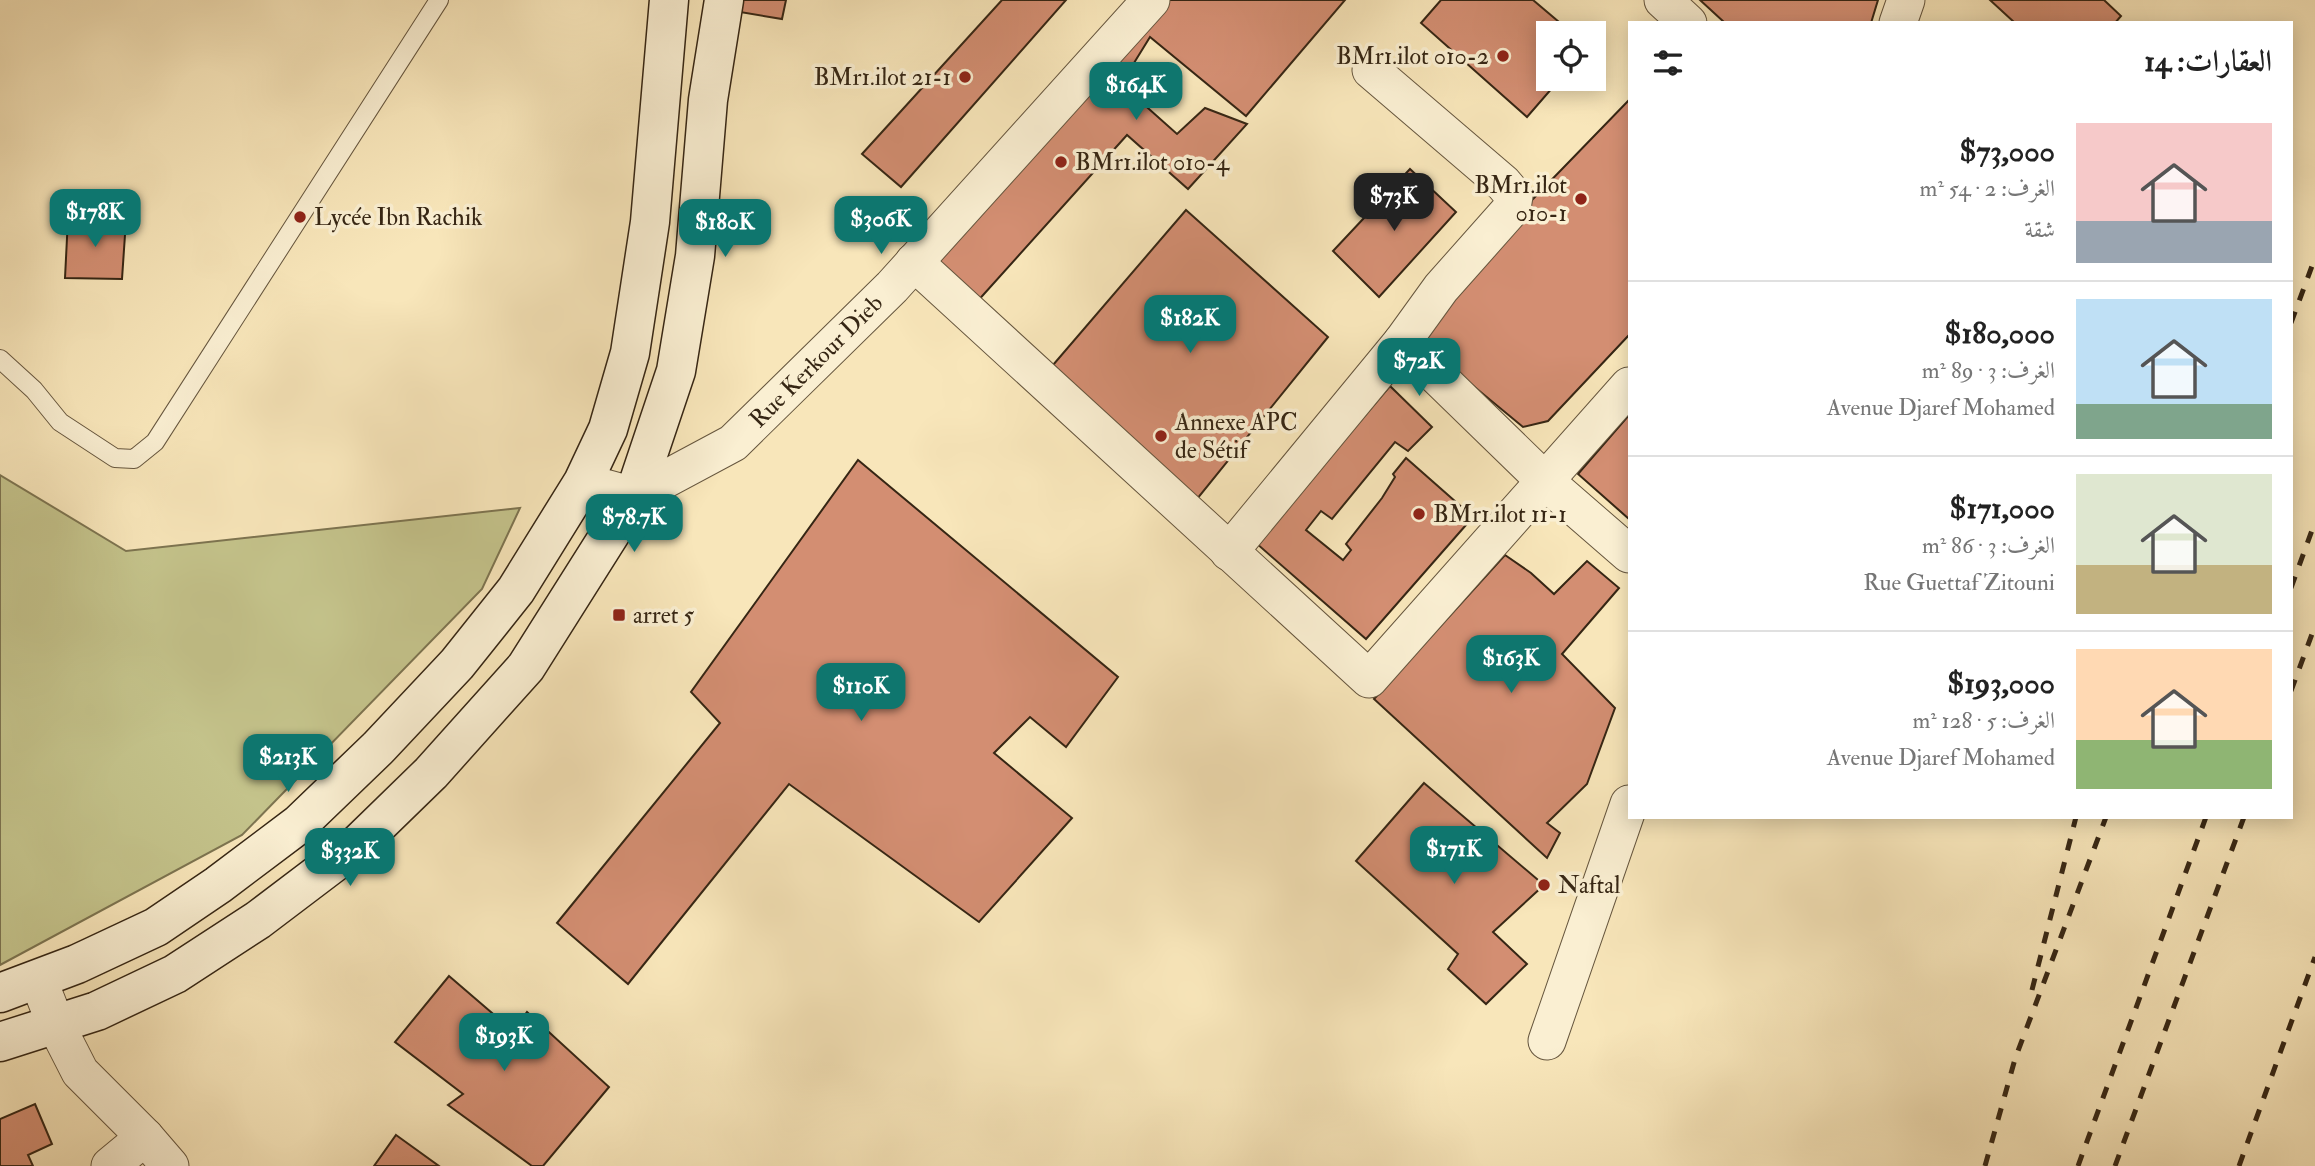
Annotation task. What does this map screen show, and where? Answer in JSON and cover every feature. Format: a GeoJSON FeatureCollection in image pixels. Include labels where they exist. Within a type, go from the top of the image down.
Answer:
{"type":"FeatureCollection","features":[{"type":"Feature","properties":{"kind":"street"},"geometry":{"type":"LineString","coordinates":[[0,993],[77,964],[156,928],[299,824],[378,748],[457,664],[516,590],[583,482],[608,429],[630,353],[650,222],[669,0]]}},
{"type":"Feature","properties":{"kind":"street"},"geometry":{"type":"LineString","coordinates":[[0,1042],[97,1011],[175,974],[258,920],[357,845],[431,773],[526,667],[634,496],[676,371],[695,256],[708,100],[724,0]]}},
{"type":"Feature","properties":{"kind":"street","name":"Rue Kerkour Dieb"},"geometry":{"type":"LineString","coordinates":[[634,496],[733,443],[892,287],[1151,0]]}},
{"type":"Feature","properties":{"kind":"street"},"geometry":{"type":"LineString","coordinates":[[1663,0],[1686,21]]}},
{"type":"Feature","properties":{"kind":"street"},"geometry":{"type":"LineString","coordinates":[[1899,21],[1906,0]]}},
{"type":"Feature","properties":{"kind":"street"},"geometry":{"type":"LineString","coordinates":[[1229,552],[1402,342],[1441,288],[1512,208],[1514,196],[1503,183],[1371,70]]}},
{"type":"Feature","properties":{"kind":"street"},"geometry":{"type":"LineString","coordinates":[[914,262],[1369,680],[1628,387]]}},
{"type":"Feature","properties":{"kind":"street"},"geometry":{"type":"LineString","coordinates":[[1402,342],[1546,482],[1628,553]]}},
{"type":"Feature","properties":{"kind":"street"},"geometry":{"type":"LineString","coordinates":[[583,482],[634,496]]}},
{"type":"Feature","properties":{"kind":"street"},"geometry":{"type":"LineString","coordinates":[[1548,1041],[1628,807]]}},
{"type":"Feature","properties":{"kind":"street"},"geometry":{"type":"LineString","coordinates":[[38,979],[56,1025],[80,1072],[170,1166]]}},
{"type":"Feature","properties":{"kind":"street"},"geometry":{"type":"LineString","coordinates":[[110,1166],[145,1137]]}},
{"type":"Feature","properties":{"kind":"lane"},"geometry":{"type":"LineString","coordinates":[[0,359],[34,390],[60,422],[115,458],[134,459],[155,442],[439,0]]}},
{"type":"Feature","properties":{"kind":"shaded area"},"geometry":{"type":"Polygon","coordinates":[[[0,475],[126,551],[520,508],[482,589],[242,835],[0,965],[0,475]]]}},
{"type":"Feature","properties":{"kind":"building"},"geometry":{"type":"Polygon","coordinates":[[[743,0],[786,0],[782,19],[740,12],[743,0]]]}},
{"type":"Feature","properties":{"kind":"building","name":"BMr1.ilot 21-1"},"geometry":{"type":"Polygon","coordinates":[[[1002,0],[1066,0],[901,187],[862,154],[1002,0]]]}},
{"type":"Feature","properties":{"kind":"building","name":"BMr1.ilot 010-4"},"geometry":{"type":"Polygon","coordinates":[[[1167,0],[1345,0],[1246,116],[1150,37],[1121,84],[1177,134],[1205,108],[1247,124],[1188,189],[1127,135],[975,304],[929,262],[1167,0]]]}},
{"type":"Feature","properties":{"kind":"building","name":"BMr1.ilot 010-2"},"geometry":{"type":"Polygon","coordinates":[[[1441,0],[1533,0],[1558,21],[1536,21],[1536,91],[1550,91],[1527,117],[1421,23],[1441,0]]]}},
{"type":"Feature","properties":{"kind":"building"},"geometry":{"type":"Polygon","coordinates":[[[1700,0],[1878,0],[1872,21],[1723,21],[1700,0]]]}},
{"type":"Feature","properties":{"kind":"building"},"geometry":{"type":"Polygon","coordinates":[[[1990,0],[2104,0],[2121,16],[2117,21],[2013,21],[1990,0]]]}},
{"type":"Feature","properties":{"kind":"building","name":"BMr1.ilot 010-1"},"geometry":{"type":"Polygon","coordinates":[[[1628,101],[1628,336],[1548,421],[1523,427],[1414,337],[1436,299],[1628,101]]]}},
{"type":"Feature","properties":{"kind":"building"},"geometry":{"type":"Polygon","coordinates":[[[1410,169],[1456,212],[1379,297],[1333,251],[1410,169]]]}},
{"type":"Feature","properties":{"kind":"building"},"geometry":{"type":"Polygon","coordinates":[[[1186,210],[1328,337],[1193,504],[1053,365],[1186,210]]]}},
{"type":"Feature","properties":{"kind":"building"},"geometry":{"type":"Polygon","coordinates":[[[68,218],[126,220],[122,279],[65,278],[68,218]]]}},
{"type":"Feature","properties":{"kind":"building","name":"BMr1.ilot 11-1"},"geometry":{"type":"Polygon","coordinates":[[[1390,386],[1432,427],[1408,451],[1395,442],[1332,519],[1321,511],[1306,530],[1343,560],[1351,550],[1346,544],[1382,498],[1395,477],[1393,474],[1406,458],[1473,517],[1366,639],[1256,543],[1390,386]]]}},
{"type":"Feature","properties":{"kind":"building"},"geometry":{"type":"Polygon","coordinates":[[[1628,416],[1628,518],[1578,474],[1628,416]]]}},
{"type":"Feature","properties":{"kind":"building"},"geometry":{"type":"Polygon","coordinates":[[[858,460],[1118,677],[1066,747],[1030,717],[994,753],[1072,818],[979,922],[789,784],[628,984],[557,923],[720,723],[691,692],[858,460]]]}},
{"type":"Feature","properties":{"kind":"building"},"geometry":{"type":"Polygon","coordinates":[[[1505,555],[1531,573],[1554,594],[1587,561],[1619,588],[1562,654],[1615,708],[1587,784],[1547,823],[1560,833],[1547,858],[1374,699],[1505,555]]]}},
{"type":"Feature","properties":{"kind":"building"},"geometry":{"type":"Polygon","coordinates":[[[1424,783],[1544,885],[1493,932],[1527,964],[1486,1004],[1448,969],[1458,954],[1356,861],[1424,783]]]}},
{"type":"Feature","properties":{"kind":"building"},"geometry":{"type":"Polygon","coordinates":[[[449,976],[513,1031],[527,1012],[609,1087],[543,1166],[532,1166],[448,1105],[463,1094],[395,1042],[449,976]]]}},
{"type":"Feature","properties":{"kind":"building"},"geometry":{"type":"Polygon","coordinates":[[[35,1104],[52,1144],[28,1155],[33,1166],[0,1166],[0,1119],[35,1104]]]}},
{"type":"Feature","properties":{"kind":"building"},"geometry":{"type":"Polygon","coordinates":[[[396,1135],[439,1166],[374,1166],[396,1135]]]}},
{"type":"Feature","properties":{"kind":"railway"},"geometry":{"type":"LineString","coordinates":[[2293,318],[2315,258]]}},
{"type":"Feature","properties":{"kind":"railway"},"geometry":{"type":"LineString","coordinates":[[2293,582],[2315,522]]}},
{"type":"Feature","properties":{"kind":"railway"},"geometry":{"type":"LineString","coordinates":[[2293,686],[2315,626]]}},
{"type":"Feature","properties":{"kind":"railway"},"geometry":{"type":"LineString","coordinates":[[2032,990],[2075,819]]}},
{"type":"Feature","properties":{"kind":"railway"},"geometry":{"type":"LineString","coordinates":[[1985,1166],[2015,1059],[2105,819]]}},
{"type":"Feature","properties":{"kind":"railway"},"geometry":{"type":"LineString","coordinates":[[2078,1166],[2205,819]]}},
{"type":"Feature","properties":{"kind":"railway"},"geometry":{"type":"LineString","coordinates":[[2115,1166],[2243,819]]}},
{"type":"Feature","properties":{"kind":"railway"},"geometry":{"type":"LineString","coordinates":[[2239,1166],[2315,957]]}},
{"type":"Feature","properties":{"kind":"place","name":"BMr1.ilot 010-2"},"geometry":{"type":"Point","coordinates":[1503,56]}},
{"type":"Feature","properties":{"kind":"place","name":"BMr1.ilot 21-1"},"geometry":{"type":"Point","coordinates":[965,77]}},
{"type":"Feature","properties":{"kind":"place","name":"BMr1.ilot 010-4"},"geometry":{"type":"Point","coordinates":[1061,162]}},
{"type":"Feature","properties":{"kind":"place","name":"BMr1.ilot 010-1"},"geometry":{"type":"Point","coordinates":[1581,199]}},
{"type":"Feature","properties":{"kind":"place","name":"Lycée Ibn Rachik"},"geometry":{"type":"Point","coordinates":[300,217]}},
{"type":"Feature","properties":{"kind":"place","name":"Annexe APC de Sétif"},"geometry":{"type":"Point","coordinates":[1161,436]}},
{"type":"Feature","properties":{"kind":"place","name":"BMr1.ilot 11-1"},"geometry":{"type":"Point","coordinates":[1419,514]}},
{"type":"Feature","properties":{"kind":"place","name":"arret 5"},"geometry":{"type":"Point","coordinates":[619,615]}},
{"type":"Feature","properties":{"kind":"place","name":"Naftal"},"geometry":{"type":"Point","coordinates":[1544,885]}}]}
